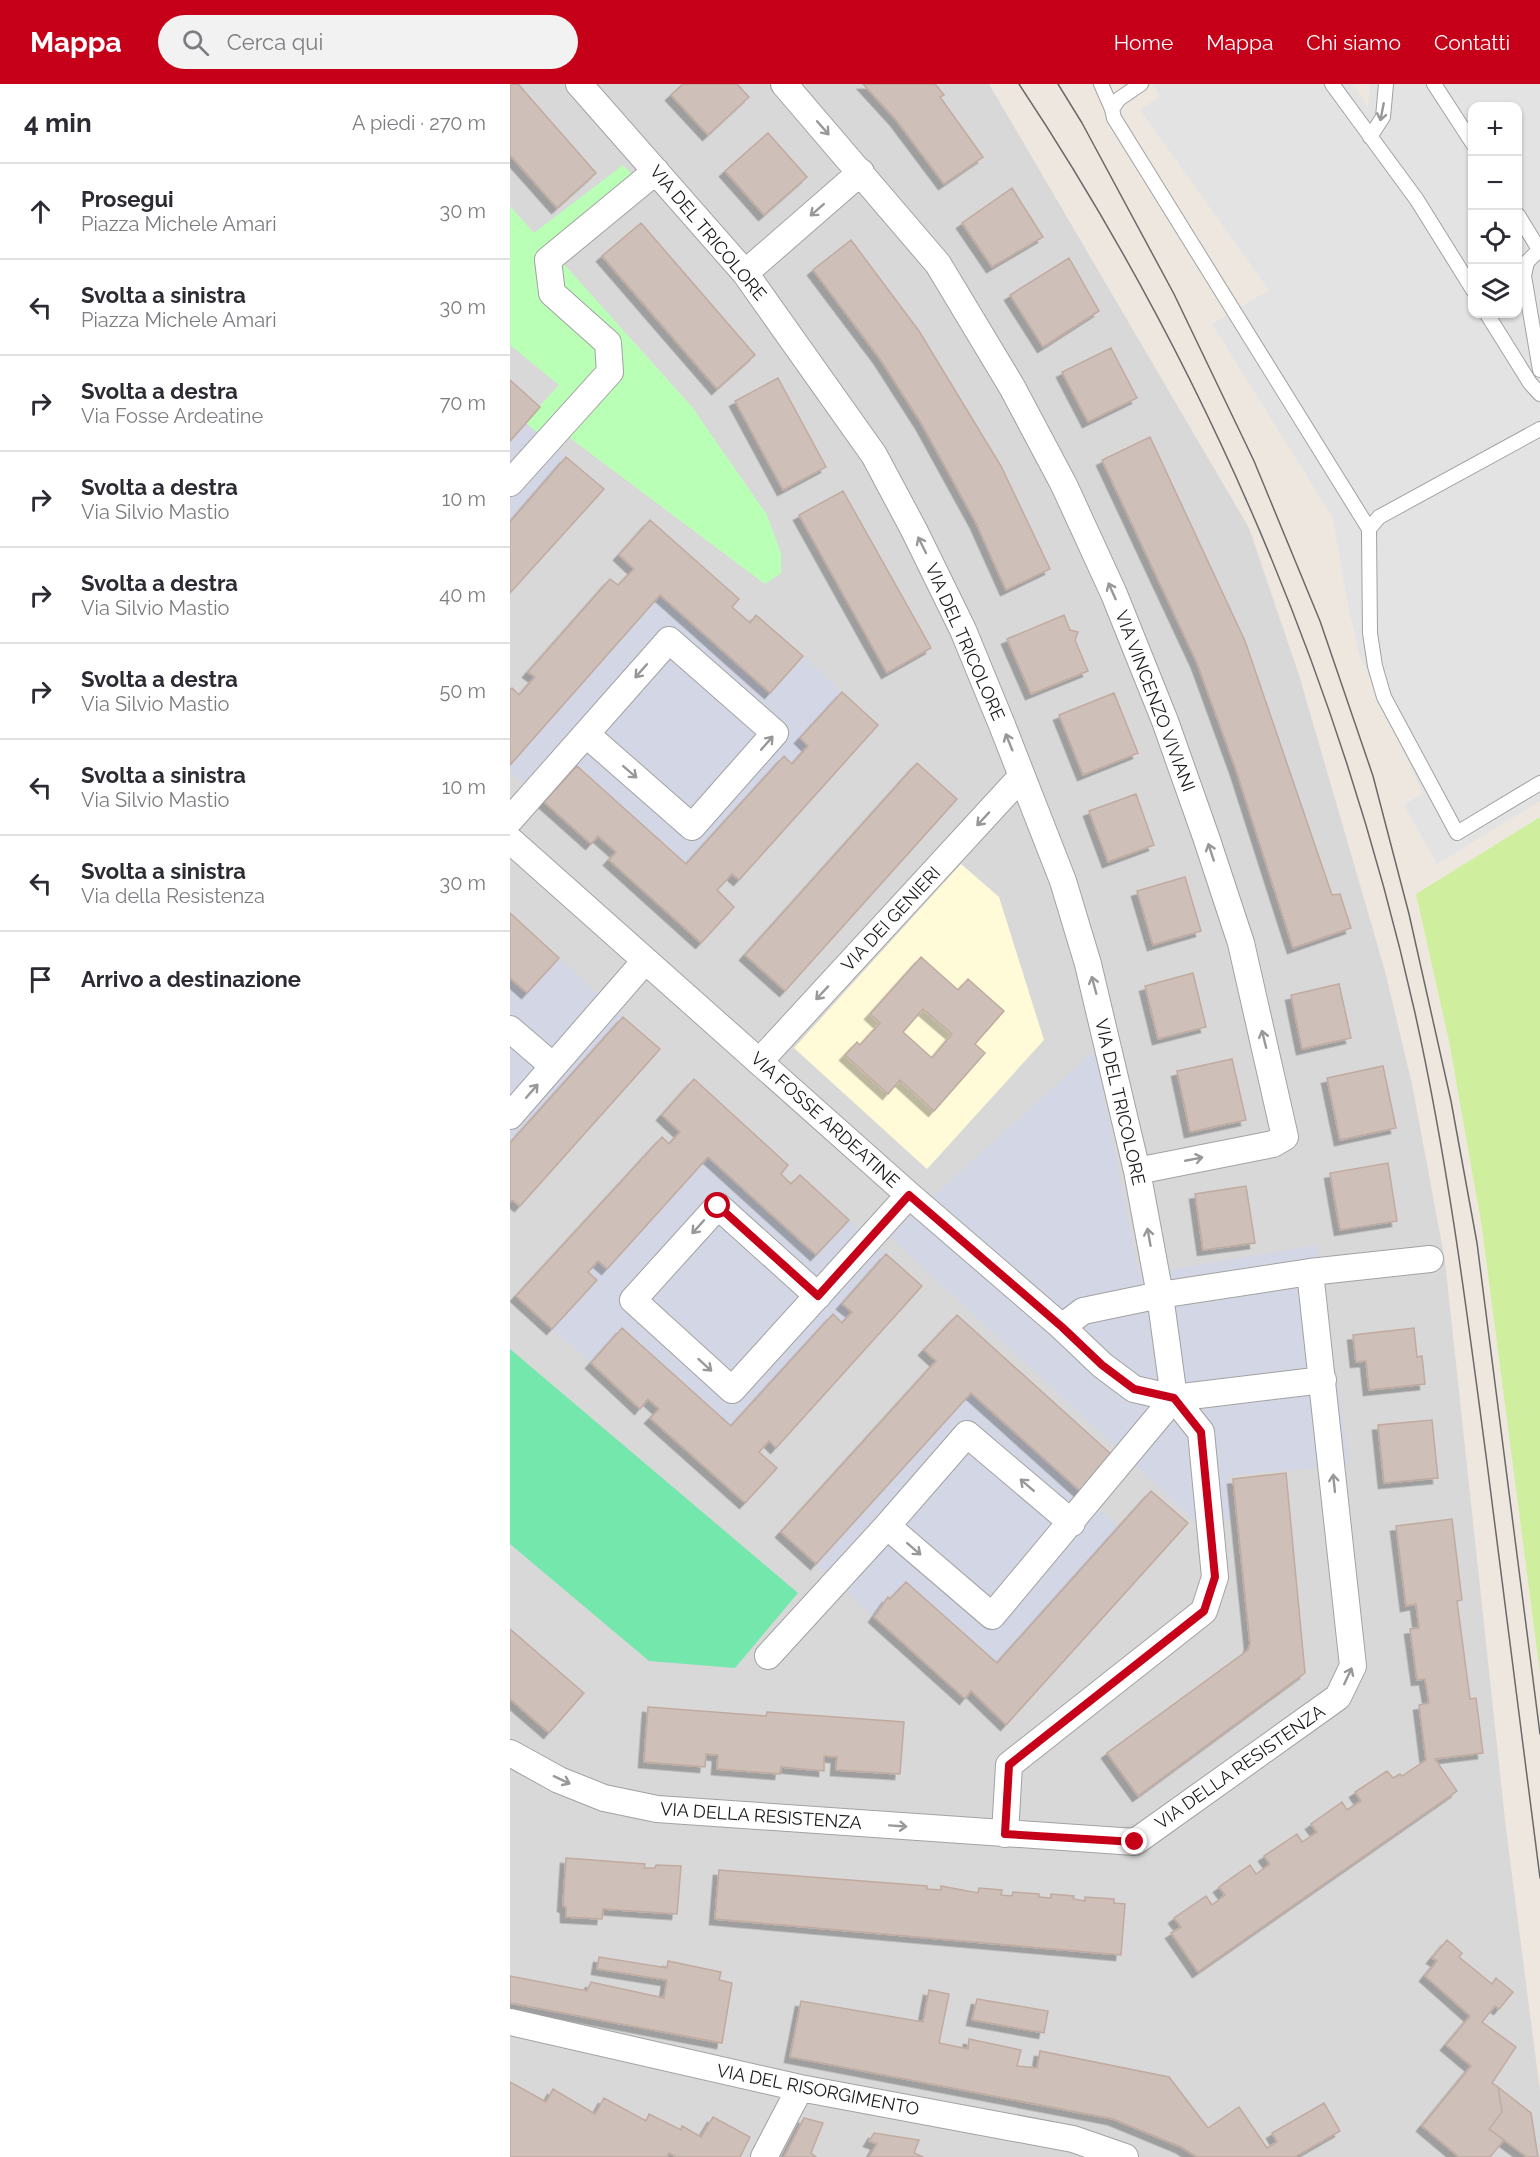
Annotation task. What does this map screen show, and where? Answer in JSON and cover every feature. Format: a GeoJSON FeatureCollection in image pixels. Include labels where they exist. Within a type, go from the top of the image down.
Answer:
{"type":"FeatureCollection","features":[{"type":"Feature","properties":{"kind":"street","name":"VIA DEL TRICOLORE"},"geometry":{"type":"LineString","coordinates":[[579,84],[745,273],[815,370],[884,474],[963,630],[1063,881],[1088,964],[1137,1171],[1160,1295]]}},
{"type":"Feature","properties":{"kind":"street","name":"VIA VINCENZO VIVIANI"},"geometry":{"type":"LineString","coordinates":[[784,84],[938,264],[1012,387],[1064,485],[1114,594],[1166,720],[1241,944],[1285,1137],[1273,1144],[1137,1171]]}},
{"type":"Feature","properties":{"kind":"street"},"geometry":{"type":"LineString","coordinates":[[510,483],[610,372],[608,344],[552,293],[548,260],[656,171]]}},
{"type":"Feature","properties":{"kind":"street"},"geometry":{"type":"LineString","coordinates":[[745,273],[861,172]]}},
{"type":"Feature","properties":{"kind":"street"},"geometry":{"type":"LineString","coordinates":[[510,820],[669,640],[775,733],[692,827],[586,734]]}},
{"type":"Feature","properties":{"kind":"street","name":"VIA DEI GENIERI"},"geometry":{"type":"LineString","coordinates":[[759,1062],[1022,776]]}},
{"type":"Feature","properties":{"kind":"street","name":"VIA FOSSE ARDEATINE"},"geometry":{"type":"LineString","coordinates":[[510,840],[909,1195],[1062,1327],[1102,1365],[1134,1389],[1174,1398],[1323,1380]]}},
{"type":"Feature","properties":{"kind":"street"},"geometry":{"type":"LineString","coordinates":[[510,1116],[645,961]]}},
{"type":"Feature","properties":{"kind":"street"},"geometry":{"type":"LineString","coordinates":[[510,1029],[553,1066]]}},
{"type":"Feature","properties":{"kind":"street"},"geometry":{"type":"LineString","coordinates":[[818,1296],[718,1206],[633,1300],[732,1390],[818,1296],[909,1195]]}},
{"type":"Feature","properties":{"kind":"street"},"geometry":{"type":"LineString","coordinates":[[1062,1327],[1083,1311],[1160,1295],[1310,1272],[1430,1260]]}},
{"type":"Feature","properties":{"kind":"street","name":"VIA DELLA RESISTENZA"},"geometry":{"type":"LineString","coordinates":[[510,1753],[560,1780],[604,1798],[657,1809],[1135,1842],[1338,1698],[1353,1666],[1310,1272]]}},
{"type":"Feature","properties":{"kind":"street"},"geometry":{"type":"LineString","coordinates":[[1005,1834],[1009,1765],[1204,1611],[1215,1577],[1201,1432],[1174,1398],[1160,1295]]}},
{"type":"Feature","properties":{"kind":"street"},"geometry":{"type":"LineString","coordinates":[[887,1526],[992,1616],[1072,1523],[1174,1398]]}},
{"type":"Feature","properties":{"kind":"street"},"geometry":{"type":"LineString","coordinates":[[768,1656],[887,1526],[967,1434],[1072,1523]]}},
{"type":"Feature","properties":{"kind":"street","name":"VIA DEL RISORGIMENTO"},"geometry":{"type":"LineString","coordinates":[[510,2022],[1069,2148],[1125,2157]]}},
{"type":"Feature","properties":{"kind":"street"},"geometry":{"type":"LineString","coordinates":[[764,2157],[800,2088]]}},
{"type":"Feature","properties":{"kind":"lane"},"geometry":{"type":"LineString","coordinates":[[1101,84],[1114,118],[1369,529],[1370,633],[1375,666],[1384,697],[1457,832],[1540,783]]}},
{"type":"Feature","properties":{"kind":"lane"},"geometry":{"type":"LineString","coordinates":[[1112,109],[1119,99],[1141,84]]}},
{"type":"Feature","properties":{"kind":"lane"},"geometry":{"type":"LineString","coordinates":[[1332,84],[1417,201],[1468,282]]}},
{"type":"Feature","properties":{"kind":"lane"},"geometry":{"type":"LineString","coordinates":[[1370,137],[1383,117],[1386,84]]}},
{"type":"Feature","properties":{"kind":"lane"},"geometry":{"type":"LineString","coordinates":[[1434,84],[1468,136]]}},
{"type":"Feature","properties":{"kind":"lane"},"geometry":{"type":"LineString","coordinates":[[1522,221],[1540,250],[1527,262],[1524,276],[1540,370]]}},
{"type":"Feature","properties":{"kind":"lane"},"geometry":{"type":"LineString","coordinates":[[1489,318],[1530,383],[1540,394]]}},
{"type":"Feature","properties":{"kind":"lane"},"geometry":{"type":"LineString","coordinates":[[1369,529],[1379,517],[1540,429]]}},
{"type":"Feature","properties":{"kind":"shaded area"},"geometry":{"type":"Polygon","coordinates":[[[510,84],[989,84],[1249,528],[1299,675],[1385,971],[1412,1084],[1445,1261],[1506,1829],[1540,2091],[1540,2157],[510,2157],[510,84]]]}},
{"type":"Feature","properties":{"kind":"shaded area"},"geometry":{"type":"Polygon","coordinates":[[[1152,84],[1353,84],[1368,107],[1370,84],[1540,84],[1540,801],[1437,864],[1404,805],[1423,793],[1359,654],[1347,601],[1333,518],[1212,324],[1269,290],[1140,110],[1160,96],[1152,84]]]}},
{"type":"Feature","properties":{"kind":"shaded area"},"geometry":{"type":"Polygon","coordinates":[[[526,423],[566,457],[510,522],[510,441],[526,423]]]}},
{"type":"Feature","properties":{"kind":"shaded area"},"geometry":{"type":"Polygon","coordinates":[[[660,595],[770,692],[803,656],[842,692],[800,738],[808,746],[792,764],[784,757],[686,864],[577,766],[544,802],[510,771],[510,765],[660,595]]]}},
{"type":"Feature","properties":{"kind":"shaded area"},"geometry":{"type":"Polygon","coordinates":[[[961,864],[999,897],[1044,1040],[927,1169],[794,1048],[961,864]]]}},
{"type":"Feature","properties":{"kind":"shaded area"},"geometry":{"type":"Polygon","coordinates":[[[559,958],[623,1017],[510,1143],[510,978],[527,993],[559,958]]]}},
{"type":"Feature","properties":{"kind":"shaded area"},"geometry":{"type":"Polygon","coordinates":[[[1095,1050],[1139,1275],[1317,1245],[1350,1465],[1227,1476],[1231,1519],[1195,1521],[889,1236],[1095,1050]]]}},
{"type":"Feature","properties":{"kind":"shaded area"},"geometry":{"type":"Polygon","coordinates":[[[708,1157],[816,1255],[849,1220],[886,1254],[852,1312],[842,1323],[833,1314],[731,1426],[623,1328],[591,1363],[552,1329],[596,1280],[588,1272],[598,1261],[607,1269],[708,1157]]]}},
{"type":"Feature","properties":{"kind":"shaded area"},"geometry":{"type":"Polygon","coordinates":[[[971,1393],[1119,1527],[997,1663],[906,1582],[890,1599],[888,1597],[874,1617],[816,1564],[971,1393]]]}},
{"type":"Feature","properties":{"kind":"green space"},"geometry":{"type":"Polygon","coordinates":[[[623,165],[649,192],[562,262],[692,407],[767,515],[781,553],[781,573],[765,584],[558,429],[510,483],[510,438],[559,385],[510,345],[510,206],[534,233],[623,165]]]}},
{"type":"Feature","properties":{"kind":"green space"},"geometry":{"type":"Polygon","coordinates":[[[1540,817],[1540,1673],[1482,1228],[1449,1041],[1416,894],[1540,817]]]}},
{"type":"Feature","properties":{"kind":"green space"},"geometry":{"type":"Polygon","coordinates":[[[510,1349],[798,1593],[735,1668],[649,1661],[510,1544],[510,1349]]]}},
{"type":"Feature","properties":{"kind":"building"},"geometry":{"type":"Polygon","coordinates":[[[510,84],[518,84],[596,173],[557,208],[510,155],[510,84]]]}},
{"type":"Feature","properties":{"kind":"building"},"geometry":{"type":"Polygon","coordinates":[[[683,84],[737,84],[749,97],[708,135],[671,95],[683,84]]]}},
{"type":"Feature","properties":{"kind":"building"},"geometry":{"type":"Polygon","coordinates":[[[863,84],[935,84],[944,95],[940,97],[983,157],[944,184],[896,120],[863,84]]]}},
{"type":"Feature","properties":{"kind":"building"},"geometry":{"type":"Polygon","coordinates":[[[768,133],[807,177],[764,215],[725,171],[768,133]]]}},
{"type":"Feature","properties":{"kind":"building"},"geometry":{"type":"Polygon","coordinates":[[[1012,188],[1043,237],[992,267],[962,223],[1012,188]]]}},
{"type":"Feature","properties":{"kind":"building"},"geometry":{"type":"Polygon","coordinates":[[[641,223],[755,355],[717,389],[602,256],[641,223]]]}},
{"type":"Feature","properties":{"kind":"building"},"geometry":{"type":"Polygon","coordinates":[[[851,240],[919,331],[1001,466],[1050,569],[1006,590],[976,523],[921,423],[880,359],[813,270],[851,240]]]}},
{"type":"Feature","properties":{"kind":"building"},"geometry":{"type":"Polygon","coordinates":[[[1069,258],[1099,311],[1043,347],[1010,295],[1069,258]]]}},
{"type":"Feature","properties":{"kind":"building"},"geometry":{"type":"Polygon","coordinates":[[[1111,348],[1137,398],[1088,422],[1062,372],[1111,348]]]}},
{"type":"Feature","properties":{"kind":"building"},"geometry":{"type":"Polygon","coordinates":[[[778,378],[826,467],[783,490],[735,401],[778,378]]]}},
{"type":"Feature","properties":{"kind":"building"},"geometry":{"type":"Polygon","coordinates":[[[510,380],[540,407],[510,441],[510,380]]]}},
{"type":"Feature","properties":{"kind":"building"},"geometry":{"type":"Polygon","coordinates":[[[1150,437],[1245,641],[1332,895],[1340,894],[1351,928],[1293,948],[1236,770],[1197,663],[1102,460],[1150,437]]]}},
{"type":"Feature","properties":{"kind":"building"},"geometry":{"type":"Polygon","coordinates":[[[566,457],[604,489],[510,593],[510,522],[566,457]]]}},
{"type":"Feature","properties":{"kind":"building"},"geometry":{"type":"Polygon","coordinates":[[[843,491],[931,648],[887,673],[799,515],[843,491]]]}},
{"type":"Feature","properties":{"kind":"building"},"geometry":{"type":"Polygon","coordinates":[[[650,520],[739,599],[732,607],[750,623],[756,615],[803,656],[770,693],[660,595],[510,765],[510,690],[512,688],[519,695],[535,677],[528,672],[610,579],[618,585],[634,569],[619,555],[650,520]]]}},
{"type":"Feature","properties":{"kind":"building"},"geometry":{"type":"Polygon","coordinates":[[[1064,615],[1070,630],[1078,632],[1075,640],[1088,671],[1031,694],[1007,639],[1064,615]]]}},
{"type":"Feature","properties":{"kind":"building"},"geometry":{"type":"Polygon","coordinates":[[[842,692],[878,725],[739,880],[732,874],[717,890],[734,907],[701,943],[609,860],[616,852],[598,836],[591,844],[544,802],[577,766],[686,864],[784,756],[792,764],[808,746],[800,738],[842,692]]]}},
{"type":"Feature","properties":{"kind":"building"},"geometry":{"type":"Polygon","coordinates":[[[1114,693],[1138,753],[1083,775],[1059,715],[1114,693]]]}},
{"type":"Feature","properties":{"kind":"building"},"geometry":{"type":"Polygon","coordinates":[[[917,763],[957,799],[785,991],[745,955],[917,763]]]}},
{"type":"Feature","properties":{"kind":"building"},"geometry":{"type":"Polygon","coordinates":[[[1136,794],[1154,845],[1108,862],[1089,811],[1136,794]]]}},
{"type":"Feature","properties":{"kind":"building"},"geometry":{"type":"Polygon","coordinates":[[[1185,877],[1201,931],[1153,945],[1137,891],[1185,877]]]}},
{"type":"Feature","properties":{"kind":"building"},"geometry":{"type":"Polygon","coordinates":[[[510,913],[559,958],[527,993],[510,978],[510,913]]]}},
{"type":"Feature","properties":{"kind":"building"},"geometry":{"type":"Polygon","coordinates":[[[921,957],[958,990],[968,979],[1004,1011],[975,1044],[985,1053],[934,1111],[900,1080],[888,1094],[845,1055],[857,1042],[860,1045],[880,1023],[870,1014],[921,957]],[[923,1009],[903,1032],[932,1058],[952,1034],[923,1009]]]}},
{"type":"Feature","properties":{"kind":"building"},"geometry":{"type":"Polygon","coordinates":[[[1193,973],[1206,1027],[1158,1039],[1145,986],[1193,973]]]}},
{"type":"Feature","properties":{"kind":"building"},"geometry":{"type":"Polygon","coordinates":[[[1339,984],[1351,1038],[1302,1049],[1291,995],[1339,984]]]}},
{"type":"Feature","properties":{"kind":"building"},"geometry":{"type":"Polygon","coordinates":[[[623,1017],[660,1049],[520,1206],[512,1200],[510,1202],[510,1143],[623,1017]]]}},
{"type":"Feature","properties":{"kind":"building"},"geometry":{"type":"Polygon","coordinates":[[[1232,1059],[1246,1120],[1190,1132],[1177,1071],[1232,1059]]]}},
{"type":"Feature","properties":{"kind":"building"},"geometry":{"type":"Polygon","coordinates":[[[1383,1066],[1396,1128],[1340,1140],[1327,1078],[1383,1066]]]}},
{"type":"Feature","properties":{"kind":"building"},"geometry":{"type":"Polygon","coordinates":[[[694,1079],[788,1165],[781,1174],[791,1184],[800,1175],[849,1220],[816,1255],[708,1157],[607,1269],[598,1261],[588,1272],[597,1280],[552,1329],[516,1296],[662,1137],[669,1144],[680,1132],[662,1115],[694,1079]]]}},
{"type":"Feature","properties":{"kind":"building"},"geometry":{"type":"Polygon","coordinates":[[[1388,1163],[1397,1221],[1340,1230],[1330,1173],[1388,1163]]]}},
{"type":"Feature","properties":{"kind":"building"},"geometry":{"type":"Polygon","coordinates":[[[1246,1186],[1255,1243],[1203,1250],[1195,1194],[1246,1186]]]}},
{"type":"Feature","properties":{"kind":"building"},"geometry":{"type":"Polygon","coordinates":[[[886,1254],[922,1286],[776,1448],[769,1441],[759,1452],[777,1468],[745,1503],[650,1418],[659,1409],[648,1399],[640,1409],[591,1363],[622,1328],[731,1426],[833,1314],[842,1323],[852,1312],[842,1304],[886,1254]]]}},
{"type":"Feature","properties":{"kind":"building"},"geometry":{"type":"Polygon","coordinates":[[[957,1315],[1112,1455],[1080,1491],[971,1393],[816,1564],[781,1532],[936,1361],[924,1350],[957,1315]]]}},
{"type":"Feature","properties":{"kind":"building"},"geometry":{"type":"Polygon","coordinates":[[[1414,1328],[1417,1357],[1422,1356],[1425,1384],[1369,1390],[1366,1361],[1356,1362],[1353,1335],[1414,1328]]]}},
{"type":"Feature","properties":{"kind":"building"},"geometry":{"type":"Polygon","coordinates":[[[1432,1420],[1438,1478],[1384,1483],[1378,1425],[1432,1420]]]}},
{"type":"Feature","properties":{"kind":"building"},"geometry":{"type":"Polygon","coordinates":[[[1286,1473],[1305,1673],[1138,1796],[1107,1753],[1248,1650],[1250,1644],[1233,1479],[1286,1473]]]}},
{"type":"Feature","properties":{"kind":"building"},"geometry":{"type":"Polygon","coordinates":[[[1151,1491],[1188,1523],[1006,1725],[971,1691],[965,1699],[874,1617],[888,1597],[890,1599],[906,1582],[997,1663],[1151,1491]]]}},
{"type":"Feature","properties":{"kind":"building"},"geometry":{"type":"Polygon","coordinates":[[[1452,1519],[1462,1600],[1457,1601],[1470,1699],[1476,1698],[1483,1753],[1435,1759],[1457,1791],[1198,1972],[1171,1933],[1181,1927],[1174,1918],[1206,1896],[1212,1905],[1225,1895],[1219,1887],[1250,1865],[1256,1874],[1270,1864],[1264,1856],[1297,1834],[1302,1842],[1317,1832],[1311,1824],[1342,1802],[1347,1810],[1361,1801],[1355,1792],[1387,1771],[1393,1778],[1400,1774],[1402,1776],[1426,1760],[1419,1705],[1429,1703],[1425,1679],[1417,1680],[1410,1629],[1419,1628],[1416,1604],[1406,1606],[1396,1526],[1452,1519]]]}},
{"type":"Feature","properties":{"kind":"building"},"geometry":{"type":"Polygon","coordinates":[[[510,1629],[584,1693],[549,1733],[510,1699],[510,1629]]]}},
{"type":"Feature","properties":{"kind":"building"},"geometry":{"type":"Polygon","coordinates":[[[648,1707],[766,1716],[767,1712],[904,1722],[900,1774],[836,1770],[837,1757],[824,1756],[824,1771],[781,1767],[780,1774],[717,1769],[718,1755],[706,1754],[705,1767],[644,1762],[648,1707]]]}},
{"type":"Feature","properties":{"kind":"building"},"geometry":{"type":"Polygon","coordinates":[[[566,1858],[645,1864],[644,1868],[655,1868],[656,1865],[681,1866],[677,1914],[603,1909],[602,1919],[566,1917],[566,1907],[563,1906],[566,1858]]]}},
{"type":"Feature","properties":{"kind":"building"},"geometry":{"type":"Polygon","coordinates":[[[719,1870],[927,1886],[927,1889],[941,1890],[941,1886],[978,1893],[979,1888],[1002,1890],[1001,1895],[1012,1896],[1013,1892],[1039,1894],[1039,1897],[1051,1898],[1051,1894],[1074,1896],[1073,1899],[1085,1901],[1085,1897],[1114,1899],[1114,1903],[1125,1904],[1121,1955],[715,1919],[719,1870]]]}},
{"type":"Feature","properties":{"kind":"building"},"geometry":{"type":"Polygon","coordinates":[[[1447,1940],[1462,1953],[1459,1957],[1492,1984],[1496,1978],[1513,1992],[1499,2009],[1495,2006],[1482,2022],[1516,2047],[1492,2083],[1498,2087],[1502,2112],[1489,2129],[1504,2140],[1490,2157],[1459,2157],[1422,2126],[1471,2066],[1446,2045],[1470,2016],[1425,1976],[1437,1961],[1432,1958],[1447,1940]]]}},
{"type":"Feature","properties":{"kind":"building"},"geometry":{"type":"Polygon","coordinates":[[[599,1957],[667,1968],[668,1961],[721,1972],[719,1980],[732,1983],[722,2043],[510,2003],[510,1976],[587,1991],[591,1982],[664,1998],[667,1980],[597,1969],[599,1957]]]}},
{"type":"Feature","properties":{"kind":"building"},"geometry":{"type":"Polygon","coordinates":[[[929,1990],[949,1994],[939,2043],[968,2049],[969,2039],[1021,2050],[1017,2066],[1037,2068],[1040,2051],[1169,2077],[1208,2128],[1239,2107],[1267,2148],[1277,2142],[1272,2133],[1324,2103],[1340,2131],[1295,2157],[1197,2157],[1181,2147],[1113,2119],[790,2057],[801,2001],[923,2022],[929,1990]]]}},
{"type":"Feature","properties":{"kind":"building"},"geometry":{"type":"Polygon","coordinates":[[[977,1999],[1048,2011],[1044,2033],[972,2020],[977,1999]]]}},
{"type":"Feature","properties":{"kind":"building"},"geometry":{"type":"Polygon","coordinates":[[[510,2082],[546,2102],[553,2089],[595,2114],[604,2098],[646,2121],[649,2114],[681,2130],[682,2126],[701,2137],[713,2117],[750,2137],[740,2157],[676,2157],[669,2153],[667,2157],[510,2157],[510,2082]]]}},
{"type":"Feature","properties":{"kind":"building"},"geometry":{"type":"Polygon","coordinates":[[[1498,2087],[1531,2113],[1538,2157],[1527,2157],[1489,2129],[1502,2112],[1498,2087]]]}},
{"type":"Feature","properties":{"kind":"building"},"geometry":{"type":"Polygon","coordinates":[[[804,2118],[823,2123],[811,2153],[816,2157],[784,2157],[804,2118]]]}},
{"type":"Feature","properties":{"kind":"building"},"geometry":{"type":"Polygon","coordinates":[[[874,2133],[919,2140],[914,2153],[923,2157],[869,2157],[877,2144],[869,2141],[874,2133]]]}},
{"type":"Feature","properties":{"kind":"tram line"},"geometry":{"type":"LineString","coordinates":[[1019,84],[1087,191],[1149,302],[1207,415],[1259,530],[1306,648],[1348,768],[1384,890],[1427,1069],[1456,1237],[1540,1878]]}},
{"type":"Feature","properties":{"kind":"tram line"},"geometry":{"type":"LineString","coordinates":[[1058,84],[1082,123],[1174,294],[1254,461],[1320,621],[1373,776],[1409,914],[1451,1101],[1477,1243],[1540,1734]]}},
{"type":"Feature","properties":{"kind":"route"},"geometry":{"type":"LineString","coordinates":[[718,1206],[818,1296],[909,1195],[1062,1327],[1102,1365],[1134,1389],[1174,1398],[1201,1432],[1215,1577],[1204,1611],[1009,1765],[1005,1834],[1135,1842]]}}]}
